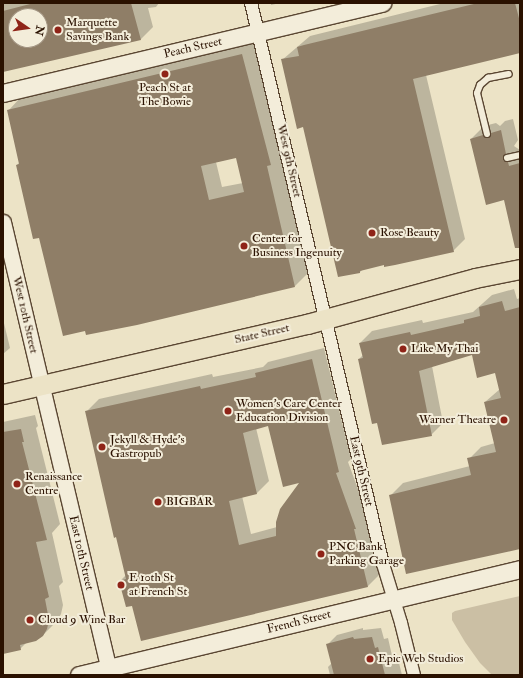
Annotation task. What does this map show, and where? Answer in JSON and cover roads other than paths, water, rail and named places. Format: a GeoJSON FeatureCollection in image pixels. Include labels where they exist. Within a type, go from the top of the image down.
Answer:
{"type":"FeatureCollection","features":[{"type":"Feature","properties":{"kind":"main road","name":"Peach Street"},"geometry":{"type":"LineString","coordinates":[[3,93],[382,3]]}},
{"type":"Feature","properties":{"kind":"main road","name":"State Street"},"geometry":{"type":"LineString","coordinates":[[3,394],[326,318],[475,278],[520,268]]}},
{"type":"Feature","properties":{"kind":"main road","name":"French Street"},"geometry":{"type":"LineString","coordinates":[[79,675],[109,671],[394,599],[520,569]]}},
{"type":"Feature","properties":{"kind":"street","name":"West 9th Street"},"geometry":{"type":"LineString","coordinates":[[251,3],[326,318]]}},
{"type":"Feature","properties":{"kind":"street","name":"West 10th Street"},"geometry":{"type":"LineString","coordinates":[[3,222],[41,385]]}},
{"type":"Feature","properties":{"kind":"street","name":"East 9th Street"},"geometry":{"type":"LineString","coordinates":[[326,318],[383,564],[414,675]]}},
{"type":"Feature","properties":{"kind":"street","name":"East 10th Street"},"geometry":{"type":"LineString","coordinates":[[41,385],[109,671]]}},
{"type":"Feature","properties":{"kind":"lane"},"geometry":{"type":"LineString","coordinates":[[487,134],[478,99],[478,89],[483,81],[488,78],[509,74]]}},
{"type":"Feature","properties":{"kind":"lane"},"geometry":{"type":"LineString","coordinates":[[507,158],[520,155]]}},
{"type":"Feature","properties":{"kind":"place","name":"Marquette Savings Bank"},"geometry":{"type":"Point","coordinates":[58,30]}},
{"type":"Feature","properties":{"kind":"place","name":"Peach St at The Bowie"},"geometry":{"type":"Point","coordinates":[165,74]}},
{"type":"Feature","properties":{"kind":"place","name":"Rose Beauty"},"geometry":{"type":"Point","coordinates":[372,233]}},
{"type":"Feature","properties":{"kind":"place","name":"Center for Business Ingenuity"},"geometry":{"type":"Point","coordinates":[244,246]}},
{"type":"Feature","properties":{"kind":"place","name":"Like My Thai"},"geometry":{"type":"Point","coordinates":[403,349]}},
{"type":"Feature","properties":{"kind":"place","name":"Women's Care Center Education Division"},"geometry":{"type":"Point","coordinates":[228,411]}},
{"type":"Feature","properties":{"kind":"place","name":"Warner Theatre"},"geometry":{"type":"Point","coordinates":[504,420]}},
{"type":"Feature","properties":{"kind":"place","name":"Jekyll & Hyde's Gastropub"},"geometry":{"type":"Point","coordinates":[102,447]}},
{"type":"Feature","properties":{"kind":"place","name":"Renaissance Centre"},"geometry":{"type":"Point","coordinates":[17,484]}},
{"type":"Feature","properties":{"kind":"place","name":"BIGBAR"},"geometry":{"type":"Point","coordinates":[158,502]}},
{"type":"Feature","properties":{"kind":"place","name":"PNC Bank Parking Garage"},"geometry":{"type":"Point","coordinates":[321,554]}},
{"type":"Feature","properties":{"kind":"place","name":"E 10th St at French St"},"geometry":{"type":"Point","coordinates":[121,585]}},
{"type":"Feature","properties":{"kind":"place","name":"Cloud 9 Wine Bar"},"geometry":{"type":"Point","coordinates":[30,620]}},
{"type":"Feature","properties":{"kind":"place","name":"Epic Web Studios"},"geometry":{"type":"Point","coordinates":[370,659]}}]}
